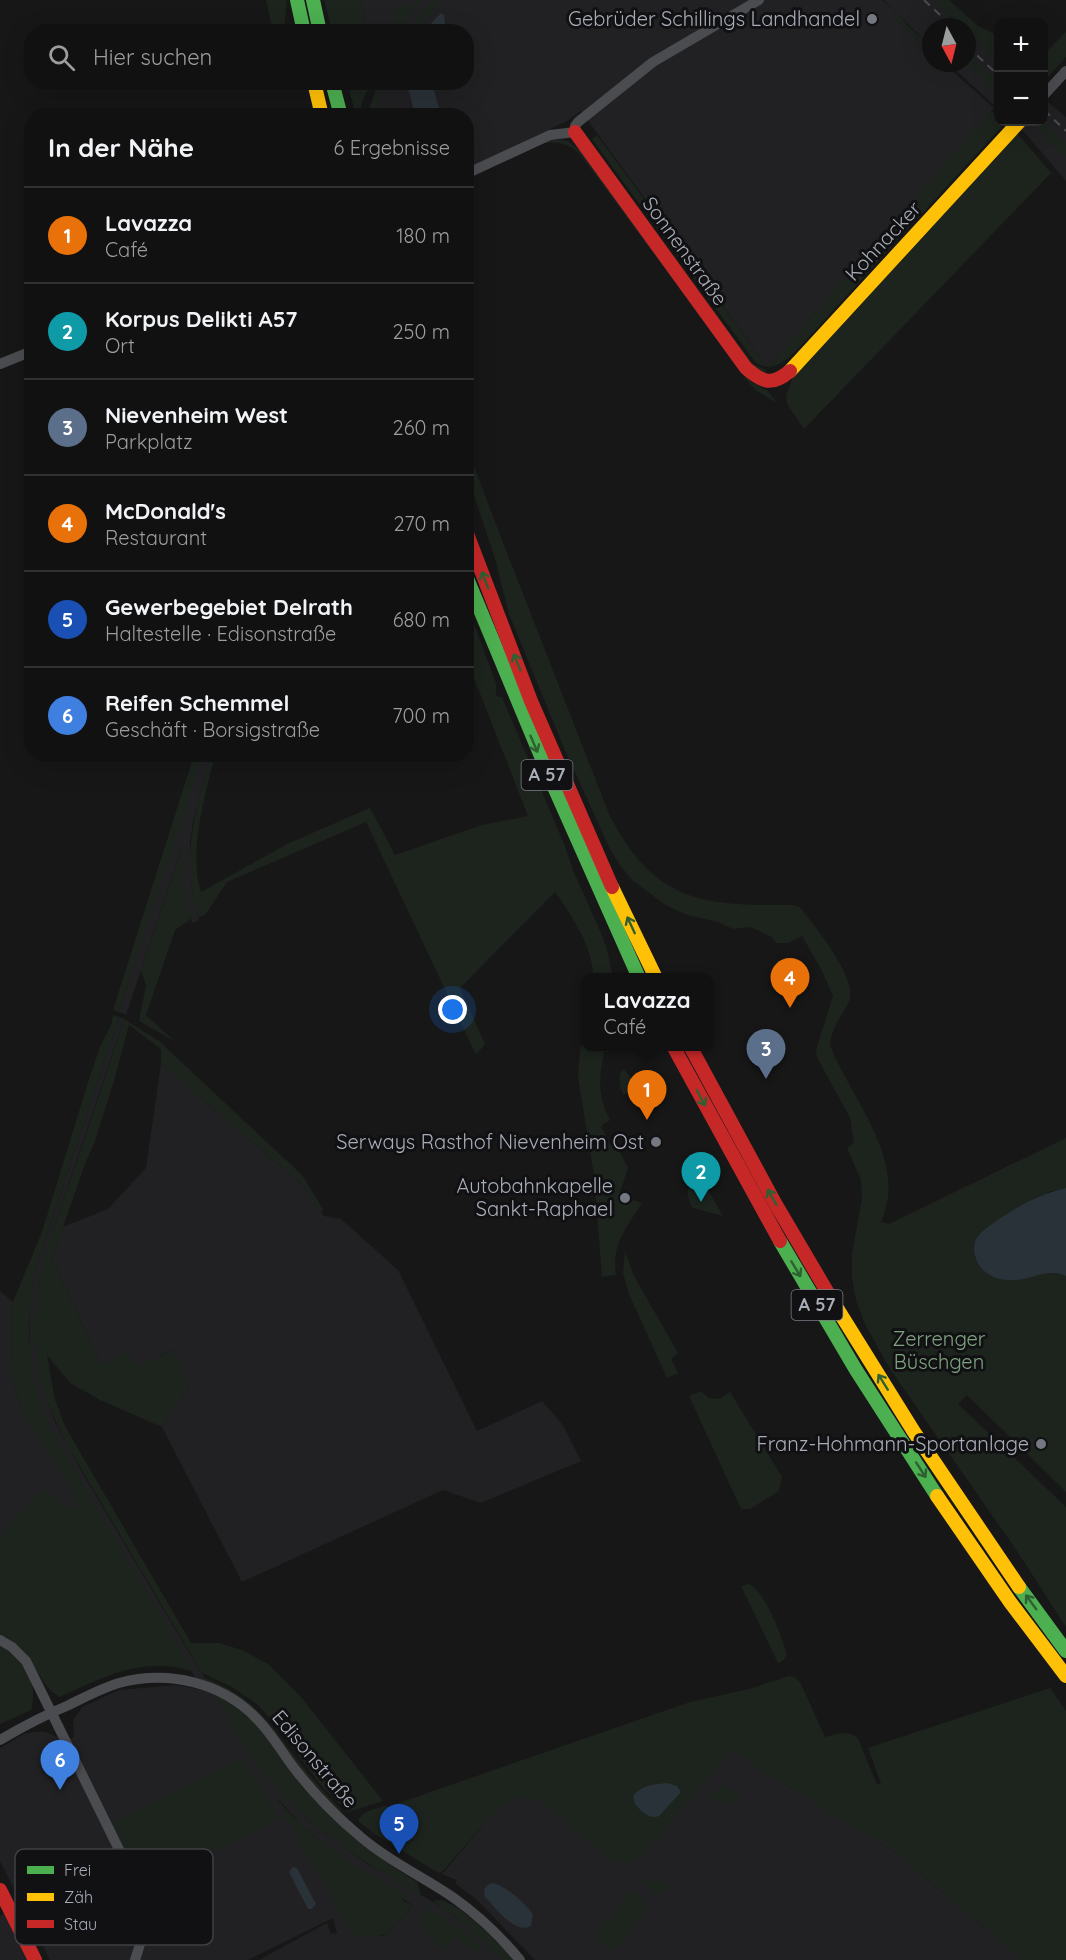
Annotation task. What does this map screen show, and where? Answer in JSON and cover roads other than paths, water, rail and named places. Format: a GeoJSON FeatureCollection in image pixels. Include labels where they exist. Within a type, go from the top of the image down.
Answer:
{"type":"FeatureCollection","features":[{"type":"Feature","properties":{"kind":"main road"},"geometry":{"type":"LineString","coordinates":[[297,0],[302,24]]}},
{"type":"Feature","properties":{"kind":"main road"},"geometry":{"type":"LineString","coordinates":[[313,0],[318,24]]}},
{"type":"Feature","properties":{"kind":"main road"},"geometry":{"type":"LineString","coordinates":[[316,90],[320,108]]}},
{"type":"Feature","properties":{"kind":"main road"},"geometry":{"type":"LineString","coordinates":[[334,90],[339,108]]}},
{"type":"Feature","properties":{"kind":"main road","name":"Kohnacker"},"geometry":{"type":"LineString","coordinates":[[772,382],[786,375],[797,364],[1015,126]]}},
{"type":"Feature","properties":{"kind":"main road","name":"Sonnenstraße"},"geometry":{"type":"LineString","coordinates":[[575,132],[746,368],[757,378],[772,382]]}},
{"type":"Feature","properties":{"kind":"main road","name":"A 57"},"geometry":{"type":"LineString","coordinates":[[474,552],[570,794],[654,973]]}},
{"type":"Feature","properties":{"kind":"main road","name":"A 57"},"geometry":{"type":"LineString","coordinates":[[474,596],[560,805],[637,973]]}},
{"type":"Feature","properties":{"kind":"main road","name":"A 57"},"geometry":{"type":"LineString","coordinates":[[675,1051],[772,1229],[875,1400],[963,1533],[1066,1676]]}},
{"type":"Feature","properties":{"kind":"main road","name":"A 57"},"geometry":{"type":"LineString","coordinates":[[692,1051],[787,1224],[849,1328],[938,1468],[1005,1567],[1066,1651]]}},
{"type":"Feature","properties":{"kind":"main road"},"geometry":{"type":"LineString","coordinates":[[0,1890],[15,1920]]}},
{"type":"Feature","properties":{"kind":"main road"},"geometry":{"type":"LineString","coordinates":[[28,1945],[35,1960]]}},
{"type":"Feature","properties":{"kind":"street"},"geometry":{"type":"LineString","coordinates":[[474,170],[550,135],[575,132],[578,122],[653,62],[759,0]]}},
{"type":"Feature","properties":{"kind":"street"},"geometry":{"type":"LineString","coordinates":[[1048,91],[1066,71]]}},
{"type":"Feature","properties":{"kind":"street"},"geometry":{"type":"LineString","coordinates":[[0,364],[24,354]]}},
{"type":"Feature","properties":{"kind":"street"},"geometry":{"type":"LineString","coordinates":[[0,1640],[12,1647],[26,1661],[119,1849]]}},
{"type":"Feature","properties":{"kind":"street","name":"Edisonstraße"},"geometry":{"type":"LineString","coordinates":[[0,1734],[117,1684],[140,1679],[181,1679],[205,1685],[245,1708],[259,1721],[321,1800],[346,1824],[372,1846],[454,1898],[485,1924],[520,1960]]}},
{"type":"Feature","properties":{"kind":"street","name":"Edisonstraße"},"geometry":{"type":"LineString","coordinates":[[0,1740],[52,1712]]}},
{"type":"Feature","properties":{"kind":"street"},"geometry":{"type":"LineString","coordinates":[[135,1960],[139,1945]]}},
{"type":"Feature","properties":{"kind":"railway"},"geometry":{"type":"LineString","coordinates":[[924,0],[943,18]]}},
{"type":"Feature","properties":{"kind":"railway"},"geometry":{"type":"LineString","coordinates":[[976,54],[995,72]]}},
{"type":"Feature","properties":{"kind":"railway"},"geometry":{"type":"LineString","coordinates":[[1048,114],[1066,131]]}},
{"type":"Feature","properties":{"kind":"place","name":"Gebrüder Schillings Landhandel"},"geometry":{"type":"Point","coordinates":[872,19]}},
{"type":"Feature","properties":{"kind":"place","name":"McDonald's"},"geometry":{"type":"Point","coordinates":[790,1008]}},
{"type":"Feature","properties":{"kind":"place","name":"Nievenheim West"},"geometry":{"type":"Point","coordinates":[766,1079]}},
{"type":"Feature","properties":{"kind":"place","name":"Lavazza"},"geometry":{"type":"Point","coordinates":[647,1120]}},
{"type":"Feature","properties":{"kind":"place","name":"Serways Rasthof Nievenheim Ost"},"geometry":{"type":"Point","coordinates":[656,1142]}},
{"type":"Feature","properties":{"kind":"place","name":"Autobahnkapelle Sankt-Raphael"},"geometry":{"type":"Point","coordinates":[625,1198]}},
{"type":"Feature","properties":{"kind":"place","name":"Korpus Delikti A57"},"geometry":{"type":"Point","coordinates":[701,1202]}},
{"type":"Feature","properties":{"kind":"place","name":"Franz-Hohmann-Sportanlage"},"geometry":{"type":"Point","coordinates":[1041,1444]}},
{"type":"Feature","properties":{"kind":"place","name":"Reifen Schemmel"},"geometry":{"type":"Point","coordinates":[60,1790]}},
{"type":"Feature","properties":{"kind":"place","name":"Gewerbegebiet Delrath"},"geometry":{"type":"Point","coordinates":[399,1854]}},
{"type":"Feature","properties":{"kind":"park label","name":"Zerrenger Büschgen"},"geometry":{"type":"Point","coordinates":[939,1350]}}]}
